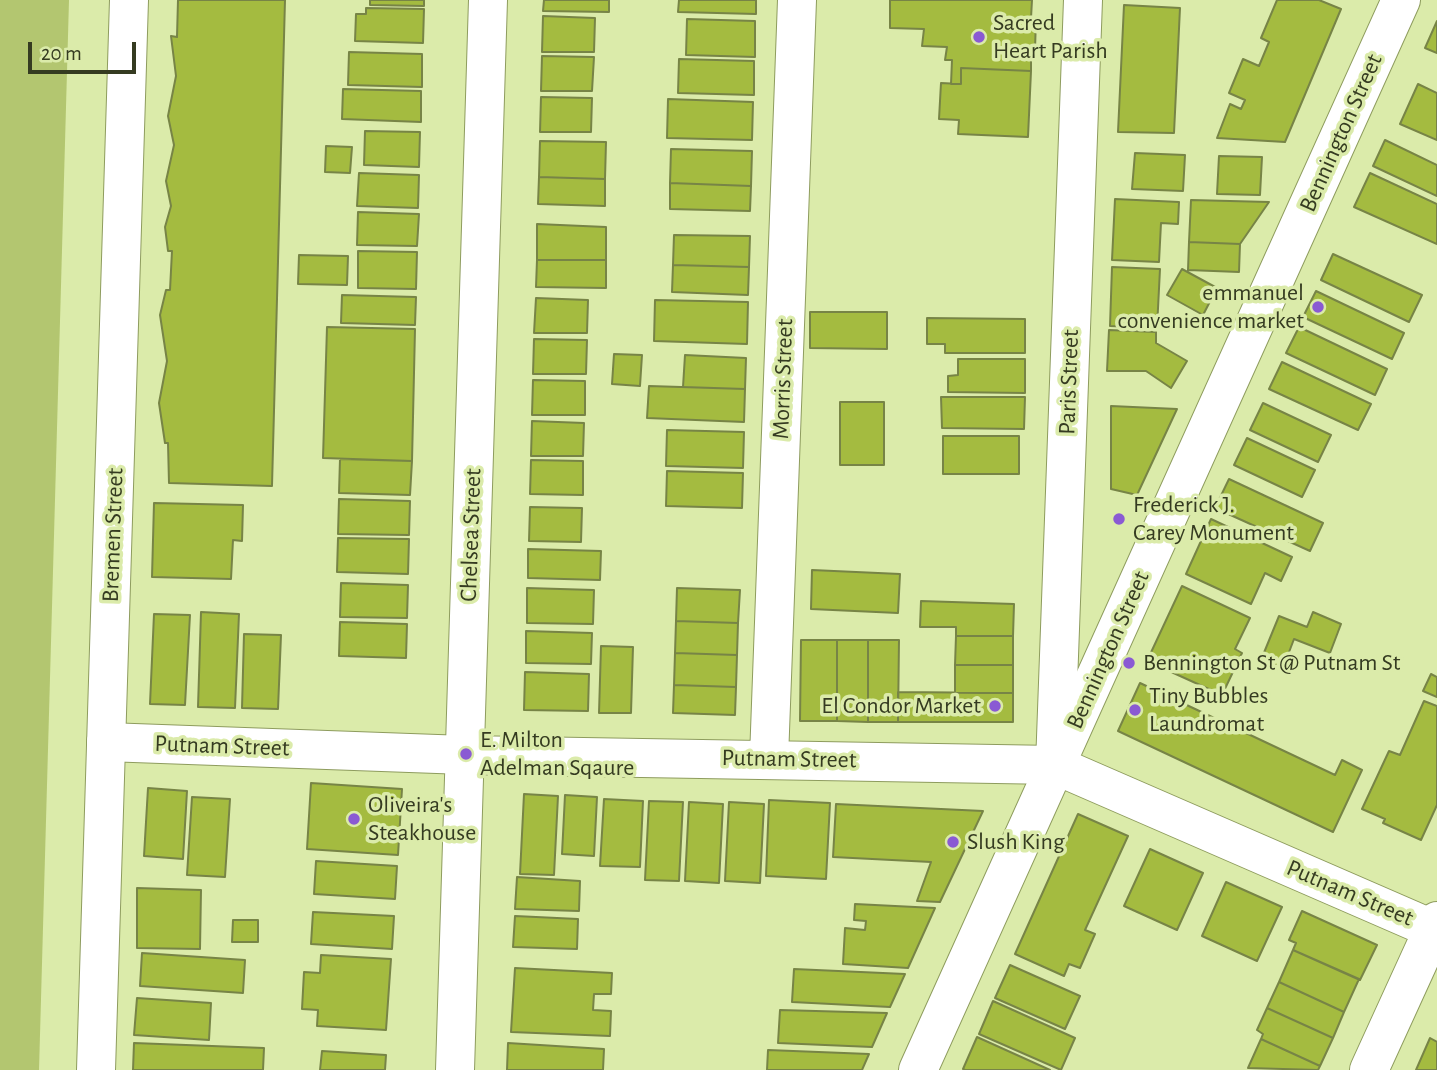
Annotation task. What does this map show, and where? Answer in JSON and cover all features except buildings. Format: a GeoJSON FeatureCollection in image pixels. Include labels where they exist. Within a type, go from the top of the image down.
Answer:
{"type":"FeatureCollection","features":[{"type":"Feature","properties":{"kind":"main road","name":"Bremen Street"},"geometry":{"type":"LineString","coordinates":[[96,1070],[129,0]]}},
{"type":"Feature","properties":{"kind":"main road","name":"Chelsea Street"},"geometry":{"type":"LineString","coordinates":[[455,1070],[488,0]]}},
{"type":"Feature","properties":{"kind":"main road","name":"Morris Street"},"geometry":{"type":"LineString","coordinates":[[769,758],[797,0]]}},
{"type":"Feature","properties":{"kind":"main road","name":"Paris Street"},"geometry":{"type":"LineString","coordinates":[[1055,765],[1083,0]]}},
{"type":"Feature","properties":{"kind":"main road","name":"Bennington Street"},"geometry":{"type":"LineString","coordinates":[[918,1070],[1401,0]]}},
{"type":"Feature","properties":{"kind":"main road","name":"Putnam Street"},"geometry":{"type":"LineString","coordinates":[[106,742],[464,755],[769,758],[1055,765],[1436,927]]}},
{"type":"Feature","properties":{"kind":"main road"},"geometry":{"type":"LineString","coordinates":[[1369,1070],[1436,927]]}},
{"type":"Feature","properties":{"kind":"green space"},"geometry":{"type":"Polygon","coordinates":[[[0,0],[69,0],[39,1070],[0,1070],[0,0]]]}},
{"type":"Feature","properties":{"kind":"place","name":"Sacred Heart Parish"},"geometry":{"type":"Point","coordinates":[979,37]}},
{"type":"Feature","properties":{"kind":"place","name":"emmanuel convenience market"},"geometry":{"type":"Point","coordinates":[1318,307]}},
{"type":"Feature","properties":{"kind":"place","name":"Frederick J. Carey Monument"},"geometry":{"type":"Point","coordinates":[1119,519]}},
{"type":"Feature","properties":{"kind":"place","name":"Bennington St @ Putnam St"},"geometry":{"type":"Point","coordinates":[1129,663]}},
{"type":"Feature","properties":{"kind":"place","name":"El Condor Market"},"geometry":{"type":"Point","coordinates":[995,706]}},
{"type":"Feature","properties":{"kind":"place","name":"Tiny Bubbles Laundromat"},"geometry":{"type":"Point","coordinates":[1135,710]}},
{"type":"Feature","properties":{"kind":"place","name":"E. Milton Adelman Sqaure"},"geometry":{"type":"Point","coordinates":[466,754]}},
{"type":"Feature","properties":{"kind":"place","name":"Oliveira's Steakhouse"},"geometry":{"type":"Point","coordinates":[354,819]}},
{"type":"Feature","properties":{"kind":"place","name":"Slush King"},"geometry":{"type":"Point","coordinates":[953,842]}}]}
